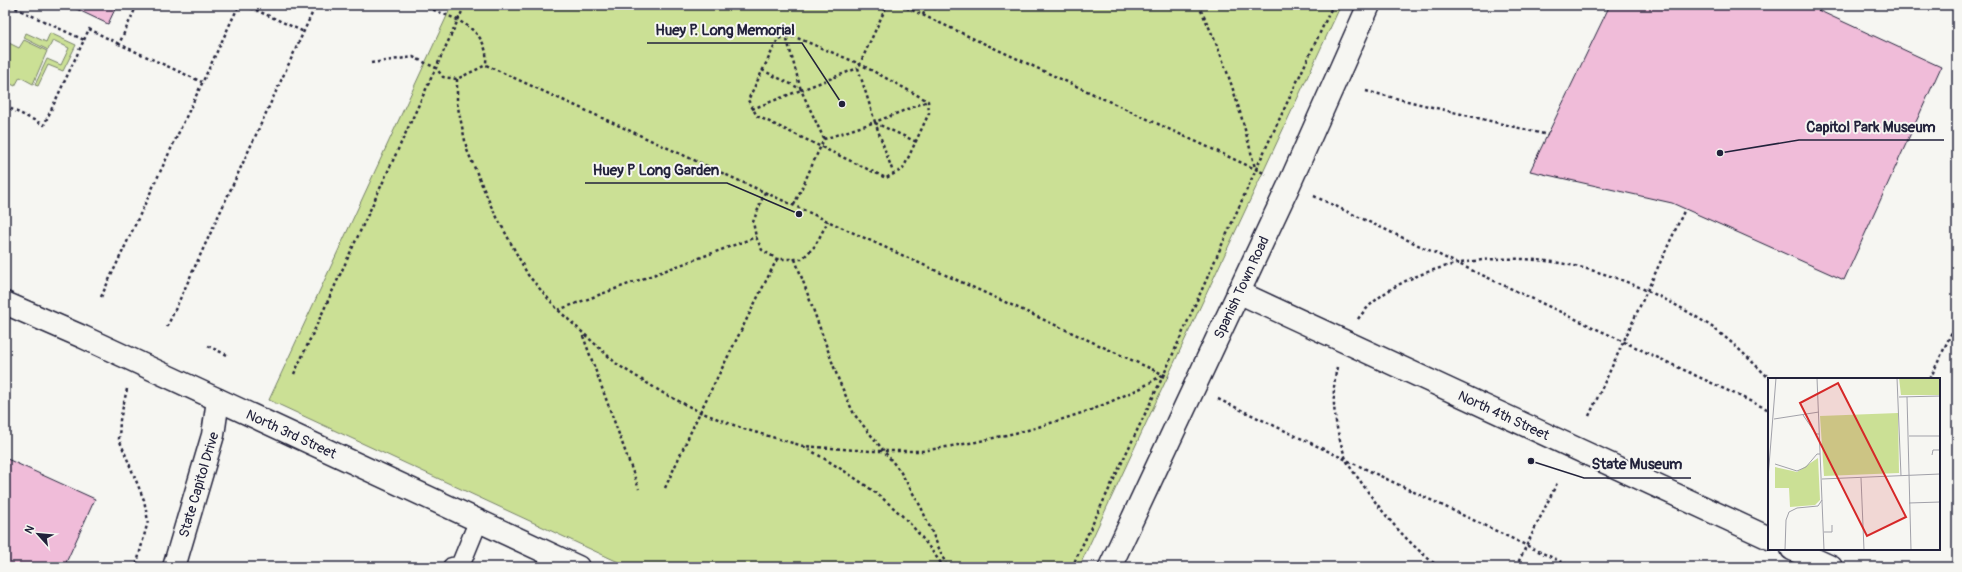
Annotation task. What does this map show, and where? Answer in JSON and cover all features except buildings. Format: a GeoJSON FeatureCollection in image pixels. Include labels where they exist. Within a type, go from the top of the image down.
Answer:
{"type":"FeatureCollection","features":[{"type":"Feature","properties":{"kind":"street","name":"Spanish Town Road"},"geometry":{"type":"LineString","coordinates":[[1110,567],[1289,185],[1369,5]]}},
{"type":"Feature","properties":{"kind":"street","name":"North 4th Street"},"geometry":{"type":"LineString","coordinates":[[1238,292],[1768,538]]}},
{"type":"Feature","properties":{"kind":"street","name":"North 3rd Street"},"geometry":{"type":"LineString","coordinates":[[5,303],[578,567]]}},
{"type":"Feature","properties":{"kind":"street","name":"State Capitol Drive"},"geometry":{"type":"LineString","coordinates":[[174,567],[213,435],[218,400]]}},
{"type":"Feature","properties":{"kind":"street"},"geometry":{"type":"LineString","coordinates":[[1794,550],[1831,567]]}},
{"type":"Feature","properties":{"kind":"lane"},"geometry":{"type":"LineString","coordinates":[[452,567],[460,566],[478,522]]}},
{"type":"Feature","properties":{"kind":"path"},"geometry":{"type":"LineString","coordinates":[[9,5],[84,40]]}},
{"type":"Feature","properties":{"kind":"path"},"geometry":{"type":"LineString","coordinates":[[120,44],[138,5]]}},
{"type":"Feature","properties":{"kind":"path"},"geometry":{"type":"LineString","coordinates":[[100,298],[239,5]]}},
{"type":"Feature","properties":{"kind":"path"},"geometry":{"type":"LineString","coordinates":[[245,5],[304,32]]}},
{"type":"Feature","properties":{"kind":"path"},"geometry":{"type":"LineString","coordinates":[[168,327],[316,5]]}},
{"type":"Feature","properties":{"kind":"path"},"geometry":{"type":"LineString","coordinates":[[422,5],[458,22],[468,25],[478,35],[486,49],[486,65]]}},
{"type":"Feature","properties":{"kind":"path"},"geometry":{"type":"LineString","coordinates":[[294,374],[465,5]]}},
{"type":"Feature","properties":{"kind":"path"},"geometry":{"type":"LineString","coordinates":[[752,109],[858,68],[887,5]]}},
{"type":"Feature","properties":{"kind":"path"},"geometry":{"type":"LineString","coordinates":[[901,5],[1256,169],[1768,410]]}},
{"type":"Feature","properties":{"kind":"path"},"geometry":{"type":"LineString","coordinates":[[923,15],[927,5]]}},
{"type":"Feature","properties":{"kind":"path"},"geometry":{"type":"LineString","coordinates":[[1198,5],[1227,72],[1245,128],[1256,169]]}},
{"type":"Feature","properties":{"kind":"path"},"geometry":{"type":"LineString","coordinates":[[1072,567],[1164,374],[1256,169],[1333,5]]}},
{"type":"Feature","properties":{"kind":"path"},"geometry":{"type":"LineString","coordinates":[[5,106],[44,125],[89,29],[202,82]]}},
{"type":"Feature","properties":{"kind":"path"},"geometry":{"type":"LineString","coordinates":[[786,36],[801,90],[824,139]]}},
{"type":"Feature","properties":{"kind":"path"},"geometry":{"type":"LineString","coordinates":[[786,36],[794,37],[860,64],[928,101],[929,113],[917,142],[903,169],[886,178],[820,148],[757,116],[748,100],[778,39],[786,36]]}},
{"type":"Feature","properties":{"kind":"path"},"geometry":{"type":"LineString","coordinates":[[371,63],[413,57],[436,68],[443,76],[457,78],[486,65],[1164,374],[1572,567]]}},
{"type":"Feature","properties":{"kind":"path"},"geometry":{"type":"LineString","coordinates":[[858,68],[894,175]]}},
{"type":"Feature","properties":{"kind":"path"},"geometry":{"type":"LineString","coordinates":[[762,70],[801,90]]}},
{"type":"Feature","properties":{"kind":"path"},"geometry":{"type":"LineString","coordinates":[[457,78],[457,103],[467,150],[491,206],[528,275],[558,310],[618,365],[700,412],[744,429],[803,446],[885,451],[922,451],[976,442],[1032,429],[1094,409],[1141,388],[1164,374]]}},
{"type":"Feature","properties":{"kind":"path"},"geometry":{"type":"LineString","coordinates":[[1366,91],[1548,135]]}},
{"type":"Feature","properties":{"kind":"path"},"geometry":{"type":"LineString","coordinates":[[794,205],[824,139],[875,122],[928,101]]}},
{"type":"Feature","properties":{"kind":"path"},"geometry":{"type":"LineString","coordinates":[[875,122],[917,142]]}},
{"type":"Feature","properties":{"kind":"path"},"geometry":{"type":"LineString","coordinates":[[765,192],[753,222],[756,237],[762,250],[777,259],[802,259],[814,246],[828,221]]}},
{"type":"Feature","properties":{"kind":"path"},"geometry":{"type":"LineString","coordinates":[[1589,416],[1685,209]]}},
{"type":"Feature","properties":{"kind":"path"},"geometry":{"type":"LineString","coordinates":[[558,310],[756,237]]}},
{"type":"Feature","properties":{"kind":"path"},"geometry":{"type":"LineString","coordinates":[[665,488],[700,412],[777,259]]}},
{"type":"Feature","properties":{"kind":"path"},"geometry":{"type":"LineString","coordinates":[[796,259],[838,381],[854,414],[900,471],[920,507],[946,567]]}},
{"type":"Feature","properties":{"kind":"path"},"geometry":{"type":"LineString","coordinates":[[1439,567],[1402,535],[1372,498],[1347,460],[1338,431],[1332,400],[1342,341],[1364,312],[1394,286],[1422,272],[1458,264],[1498,259],[1541,260],[1606,273],[1647,290],[1709,325],[1740,350],[1769,378]]}},
{"type":"Feature","properties":{"kind":"path"},"geometry":{"type":"LineString","coordinates":[[1930,378],[1957,321]]}},
{"type":"Feature","properties":{"kind":"path"},"geometry":{"type":"LineString","coordinates":[[583,334],[639,489]]}},
{"type":"Feature","properties":{"kind":"path"},"geometry":{"type":"LineString","coordinates":[[208,346],[226,355]]}},
{"type":"Feature","properties":{"kind":"path"},"geometry":{"type":"LineString","coordinates":[[127,389],[120,420],[120,439],[144,500],[148,521],[136,567]]}},
{"type":"Feature","properties":{"kind":"path"},"geometry":{"type":"LineString","coordinates":[[803,446],[838,466],[879,495],[912,526],[946,567]]}},
{"type":"Feature","properties":{"kind":"path"},"geometry":{"type":"LineString","coordinates":[[1516,567],[1558,481]]}},
{"type":"Feature","properties":{"kind":"green space"},"geometry":{"type":"Polygon","coordinates":[[[452,5],[1341,5],[1079,567],[629,567],[269,400],[452,5]]]}},
{"type":"Feature","properties":{"kind":"green space"},"geometry":{"type":"Polygon","coordinates":[[[26,33],[46,42],[50,33],[76,45],[63,71],[48,65],[38,86],[35,85],[47,59],[61,65],[69,48],[53,40],[48,50],[24,38],[26,33]]]}},
{"type":"Feature","properties":{"kind":"green space"},"geometry":{"type":"Polygon","coordinates":[[[24,40],[47,51],[33,84],[20,77],[15,86],[5,81],[5,41],[19,48],[24,40]]]}},
{"type":"Feature","properties":{"kind":"place","name":"Huey P. Long Memorial"},"geometry":{"type":"Point","coordinates":[842,104]}},
{"type":"Feature","properties":{"kind":"place","name":"Capitol Park Museum"},"geometry":{"type":"Point","coordinates":[1720,153]}},
{"type":"Feature","properties":{"kind":"place","name":"Huey P Long Garden"},"geometry":{"type":"Point","coordinates":[799,214]}},
{"type":"Feature","properties":{"kind":"place","name":"State Museum"},"geometry":{"type":"Point","coordinates":[1531,461]}}]}
